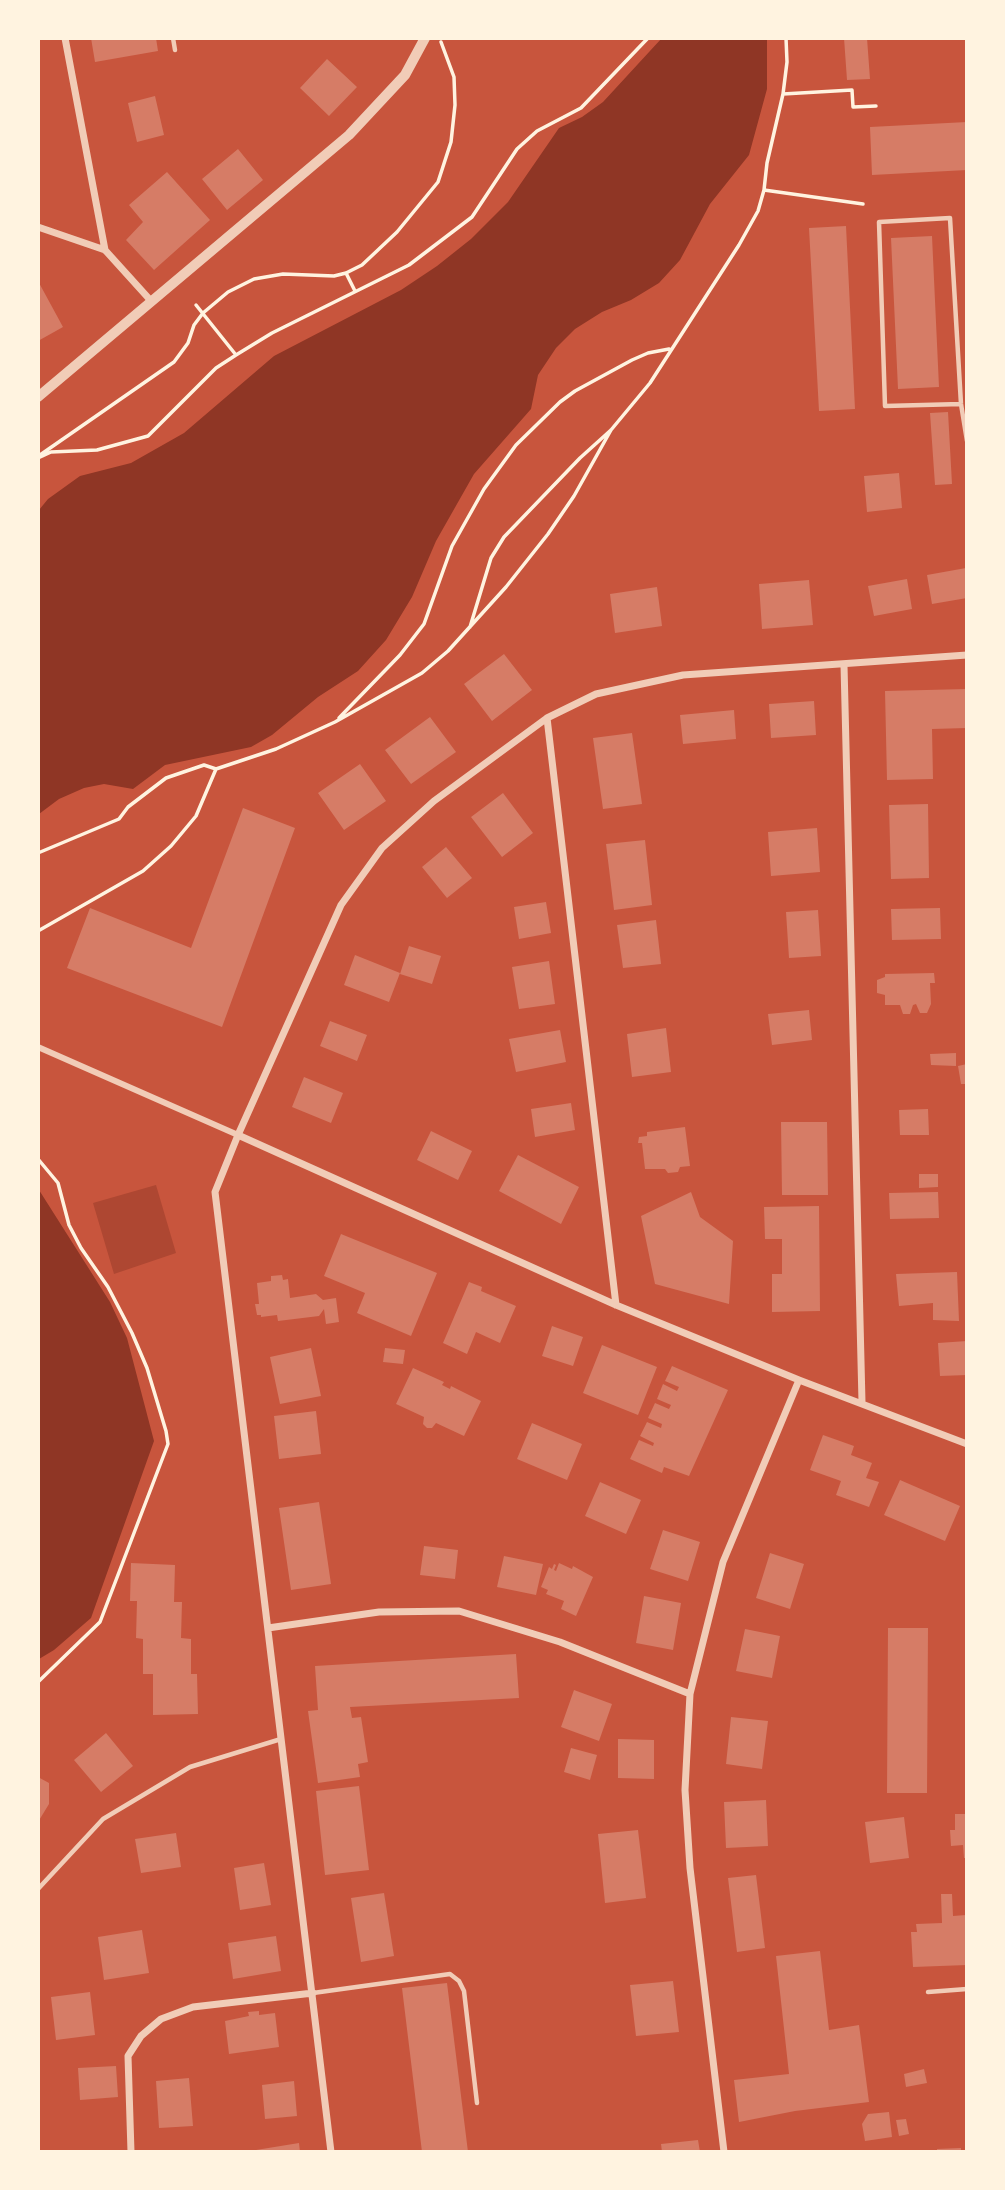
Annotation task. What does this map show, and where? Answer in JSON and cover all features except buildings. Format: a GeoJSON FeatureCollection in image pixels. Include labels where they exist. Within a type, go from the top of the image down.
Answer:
{"type":"FeatureCollection","features":[{"type":"Feature","properties":{"kind":"street"},"geometry":{"type":"LineString","coordinates":[[65,38],[105,250]]}},
{"type":"Feature","properties":{"kind":"street"},"geometry":{"type":"LineString","coordinates":[[38,397],[349,135],[405,75],[425,38]]}},
{"type":"Feature","properties":{"kind":"street"},"geometry":{"type":"LineString","coordinates":[[38,227],[105,250],[152,302]]}},
{"type":"Feature","properties":{"kind":"street"},"geometry":{"type":"LineString","coordinates":[[331,2151],[215,1192],[238,1135],[341,905],[382,848],[434,801],[547,718],[596,694],[683,675],[967,655]]}},
{"type":"Feature","properties":{"kind":"street"},"geometry":{"type":"LineString","coordinates":[[844,664],[862,1402]]}},
{"type":"Feature","properties":{"kind":"street"},"geometry":{"type":"LineString","coordinates":[[547,718],[616,1305]]}},
{"type":"Feature","properties":{"kind":"street"},"geometry":{"type":"LineString","coordinates":[[38,1047],[616,1305],[799,1380],[967,1444]]}},
{"type":"Feature","properties":{"kind":"street"},"geometry":{"type":"LineString","coordinates":[[724,2151],[690,1868],[685,1790],[690,1694],[723,1562],[799,1380]]}},
{"type":"Feature","properties":{"kind":"street"},"geometry":{"type":"LineString","coordinates":[[268,1628],[379,1612],[459,1611],[560,1642],[690,1694]]}},
{"type":"Feature","properties":{"kind":"street"},"geometry":{"type":"LineString","coordinates":[[131,2151],[128,2056],[141,2036],[161,2019],[193,2007],[313,1993]]}},
{"type":"Feature","properties":{"kind":"lane"},"geometry":{"type":"LineString","coordinates":[[173,38],[175,50]]}},
{"type":"Feature","properties":{"kind":"lane"},"geometry":{"type":"LineString","coordinates":[[961,404],[885,407],[879,222],[950,218],[961,404],[967,441]]}},
{"type":"Feature","properties":{"kind":"lane"},"geometry":{"type":"LineString","coordinates":[[38,1889],[103,1819],[190,1767],[282,1739]]}},
{"type":"Feature","properties":{"kind":"lane"},"geometry":{"type":"LineString","coordinates":[[313,1993],[450,1974],[459,1981],[464,1991],[477,2103]]}},
{"type":"Feature","properties":{"kind":"lane"},"geometry":{"type":"LineString","coordinates":[[928,1992],[967,1989]]}},
{"type":"Feature","properties":{"kind":"path"},"geometry":{"type":"LineString","coordinates":[[38,457],[174,362],[188,343],[194,325],[202,313],[228,292],[254,279],[283,274],[334,276],[346,273],[362,265],[397,232],[438,182],[451,142],[455,105],[454,77],[440,38]]}},
{"type":"Feature","properties":{"kind":"path"},"geometry":{"type":"LineString","coordinates":[[38,457],[51,452],[97,450],[148,436],[216,368],[272,333],[408,265],[472,217],[517,149],[537,131],[580,108],[648,38]]}},
{"type":"Feature","properties":{"kind":"path"},"geometry":{"type":"LineString","coordinates":[[469,629],[491,558],[504,537],[580,458],[611,430],[650,383],[758,211],[783,94],[787,62],[786,38]]}},
{"type":"Feature","properties":{"kind":"path"},"geometry":{"type":"LineString","coordinates":[[783,94],[852,90],[853,107],[876,106]]}},
{"type":"Feature","properties":{"kind":"path"},"geometry":{"type":"LineString","coordinates":[[764,190],[863,204]]}},
{"type":"Feature","properties":{"kind":"path"},"geometry":{"type":"LineString","coordinates":[[346,273],[355,291]]}},
{"type":"Feature","properties":{"kind":"path"},"geometry":{"type":"LineString","coordinates":[[196,305],[236,355]]}},
{"type":"Feature","properties":{"kind":"path"},"geometry":{"type":"LineString","coordinates":[[335,722],[400,655],[424,624],[452,546],[484,489],[516,445],[575,391],[632,360],[671,348]]}},
{"type":"Feature","properties":{"kind":"path"},"geometry":{"type":"LineString","coordinates":[[38,853],[119,819],[128,807],[166,778],[204,765],[216,769],[276,749],[335,722],[422,673],[469,629],[548,534],[574,496],[611,430]]}},
{"type":"Feature","properties":{"kind":"path"},"geometry":{"type":"LineString","coordinates":[[38,931],[143,871],[171,846],[196,816],[216,769]]}},
{"type":"Feature","properties":{"kind":"path"},"geometry":{"type":"LineString","coordinates":[[38,1159],[58,1183],[69,1224],[81,1248],[108,1287],[132,1333],[147,1368],[168,1444],[100,1622],[38,1682]]}},
{"type":"Feature","properties":{"kind":"shaded area"},"geometry":{"type":"Polygon","coordinates":[[[661,39],[767,39],[767,89],[749,155],[710,204],[680,260],[659,283],[575,329],[556,348],[538,375],[531,409],[474,474],[436,541],[412,597],[386,640],[358,671],[318,697],[272,735],[251,747],[165,765],[133,789],[104,784],[84,788],[59,799],[39,814],[39,510],[48,499],[80,476],[131,463],[184,433],[274,356],[401,290],[437,266],[471,239],[508,202],[559,128],[582,117],[603,102],[661,39]]]}},
{"type":"Feature","properties":{"kind":"shaded area"},"geometry":{"type":"Polygon","coordinates":[[[156,1185],[176,1253],[114,1274],[93,1203],[156,1185]]]}},
{"type":"Feature","properties":{"kind":"shaded area"},"geometry":{"type":"Polygon","coordinates":[[[39,1190],[110,1302],[127,1338],[154,1441],[91,1618],[54,1650],[39,1659],[39,1190]]]}}]}
